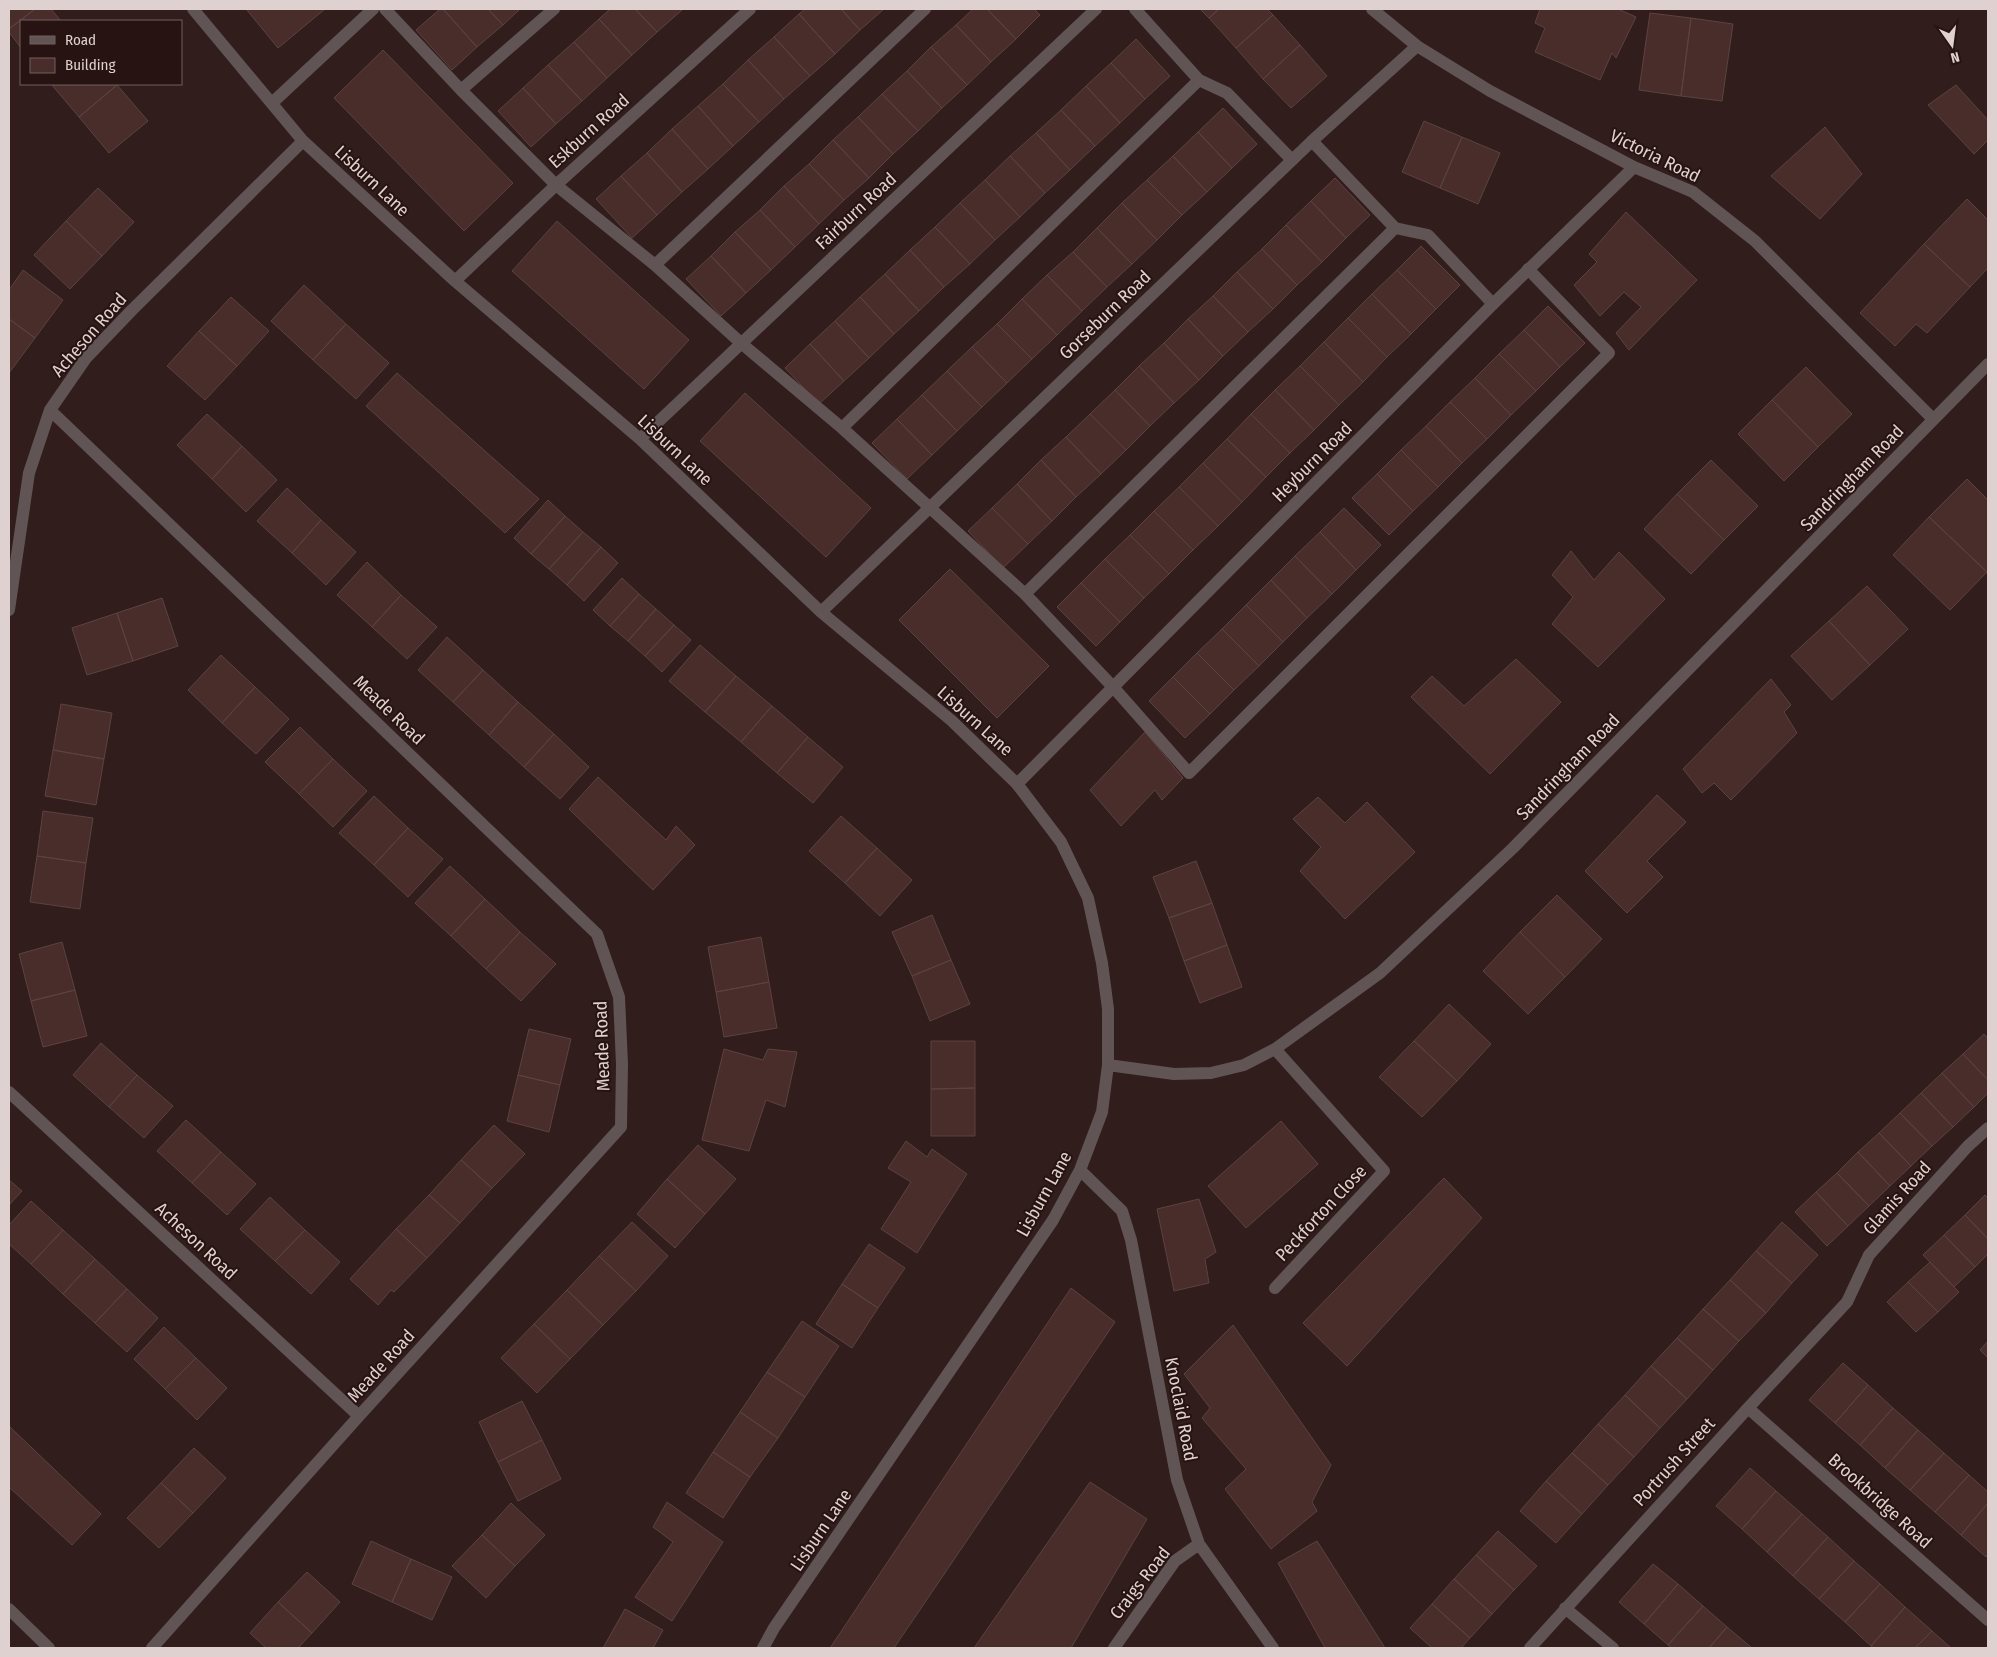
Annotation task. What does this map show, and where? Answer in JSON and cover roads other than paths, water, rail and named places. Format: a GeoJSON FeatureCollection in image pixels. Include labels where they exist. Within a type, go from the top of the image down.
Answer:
{"type":"FeatureCollection","features":[{"type":"Feature","properties":{"kind":"street","name":"Lisburn Lane"},"geometry":{"type":"LineString","coordinates":[[192,9],[303,141],[455,281],[640,439],[821,612],[952,721],[1017,784],[1061,842],[1088,898],[1102,963],[1108,1010],[1108,1065],[1102,1112],[1080,1170],[1053,1220],[774,1628],[763,1648]]}},
{"type":"Feature","properties":{"kind":"street"},"geometry":{"type":"LineString","coordinates":[[272,103],[374,9]]}},
{"type":"Feature","properties":{"kind":"street"},"geometry":{"type":"LineString","coordinates":[[386,9],[461,90],[556,185],[655,265],[740,344],[842,428],[1025,594],[1114,688],[1189,773],[1609,353],[1528,269]]}},
{"type":"Feature","properties":{"kind":"street"},"geometry":{"type":"LineString","coordinates":[[461,90],[554,9]]}},
{"type":"Feature","properties":{"kind":"street","name":"Eskburn Road"},"geometry":{"type":"LineString","coordinates":[[455,281],[556,185],[750,9]]}},
{"type":"Feature","properties":{"kind":"street"},"geometry":{"type":"LineString","coordinates":[[655,265],[925,9]]}},
{"type":"Feature","properties":{"kind":"street","name":"Fairburn Road"},"geometry":{"type":"LineString","coordinates":[[640,439],[1096,9]]}},
{"type":"Feature","properties":{"kind":"street"},"geometry":{"type":"LineString","coordinates":[[1135,9],[1199,80],[1227,93],[1292,160]]}},
{"type":"Feature","properties":{"kind":"street","name":"Victoria Road"},"geometry":{"type":"LineString","coordinates":[[1372,9],[1417,46],[1490,91],[1634,167],[1693,192],[1755,241],[1933,419]]}},
{"type":"Feature","properties":{"kind":"street","name":"Gorseburn Road"},"geometry":{"type":"LineString","coordinates":[[821,612],[1312,141],[1417,46]]}},
{"type":"Feature","properties":{"kind":"street"},"geometry":{"type":"LineString","coordinates":[[842,428],[1199,80]]}},
{"type":"Feature","properties":{"kind":"street","name":"Acheson Road"},"geometry":{"type":"LineString","coordinates":[[9,610],[29,473],[50,410],[86,358],[303,141]]}},
{"type":"Feature","properties":{"kind":"street"},"geometry":{"type":"LineString","coordinates":[[1312,141],[1395,228],[1428,235],[1493,304]]}},
{"type":"Feature","properties":{"kind":"street","name":"Heyburn Road"},"geometry":{"type":"LineString","coordinates":[[1017,784],[1528,269],[1634,167]]}},
{"type":"Feature","properties":{"kind":"street"},"geometry":{"type":"LineString","coordinates":[[1025,594],[1395,228]]}},
{"type":"Feature","properties":{"kind":"street","name":"Sandringham Road"},"geometry":{"type":"LineString","coordinates":[[1108,1065],[1174,1074],[1211,1073],[1244,1064],[1275,1049],[1380,974],[1512,848],[1988,364]]}},
{"type":"Feature","properties":{"kind":"street","name":"Meade Road"},"geometry":{"type":"LineString","coordinates":[[50,410],[597,934],[620,997],[621,1127],[152,1648]]}},
{"type":"Feature","properties":{"kind":"street","name":"Peckforton Close"},"geometry":{"type":"LineString","coordinates":[[1275,1049],[1384,1171],[1275,1288]]}},
{"type":"Feature","properties":{"kind":"street","name":"Acheson Road"},"geometry":{"type":"LineString","coordinates":[[9,1092],[359,1416]]}},
{"type":"Feature","properties":{"kind":"street","name":"Glamis Road"},"geometry":{"type":"LineString","coordinates":[[1847,1302],[1869,1255],[1968,1146],[1988,1128]]}},
{"type":"Feature","properties":{"kind":"street","name":"Knoclaid Road"},"geometry":{"type":"LineString","coordinates":[[1080,1170],[1122,1211],[1130,1240],[1177,1480],[1199,1544],[1273,1648]]}},
{"type":"Feature","properties":{"kind":"street","name":"Portrush Street"},"geometry":{"type":"LineString","coordinates":[[1530,1648],[1847,1302]]}},
{"type":"Feature","properties":{"kind":"street","name":"Brookbridge Road"},"geometry":{"type":"LineString","coordinates":[[1748,1408],[1988,1620]]}},
{"type":"Feature","properties":{"kind":"street","name":"Craigs Road"},"geometry":{"type":"LineString","coordinates":[[1114,1648],[1175,1561],[1199,1544]]}},
{"type":"Feature","properties":{"kind":"street"},"geometry":{"type":"LineString","coordinates":[[1565,1608],[1613,1648]]}},
{"type":"Feature","properties":{"kind":"street"},"geometry":{"type":"LineString","coordinates":[[9,1610],[49,1648]]}}]}
